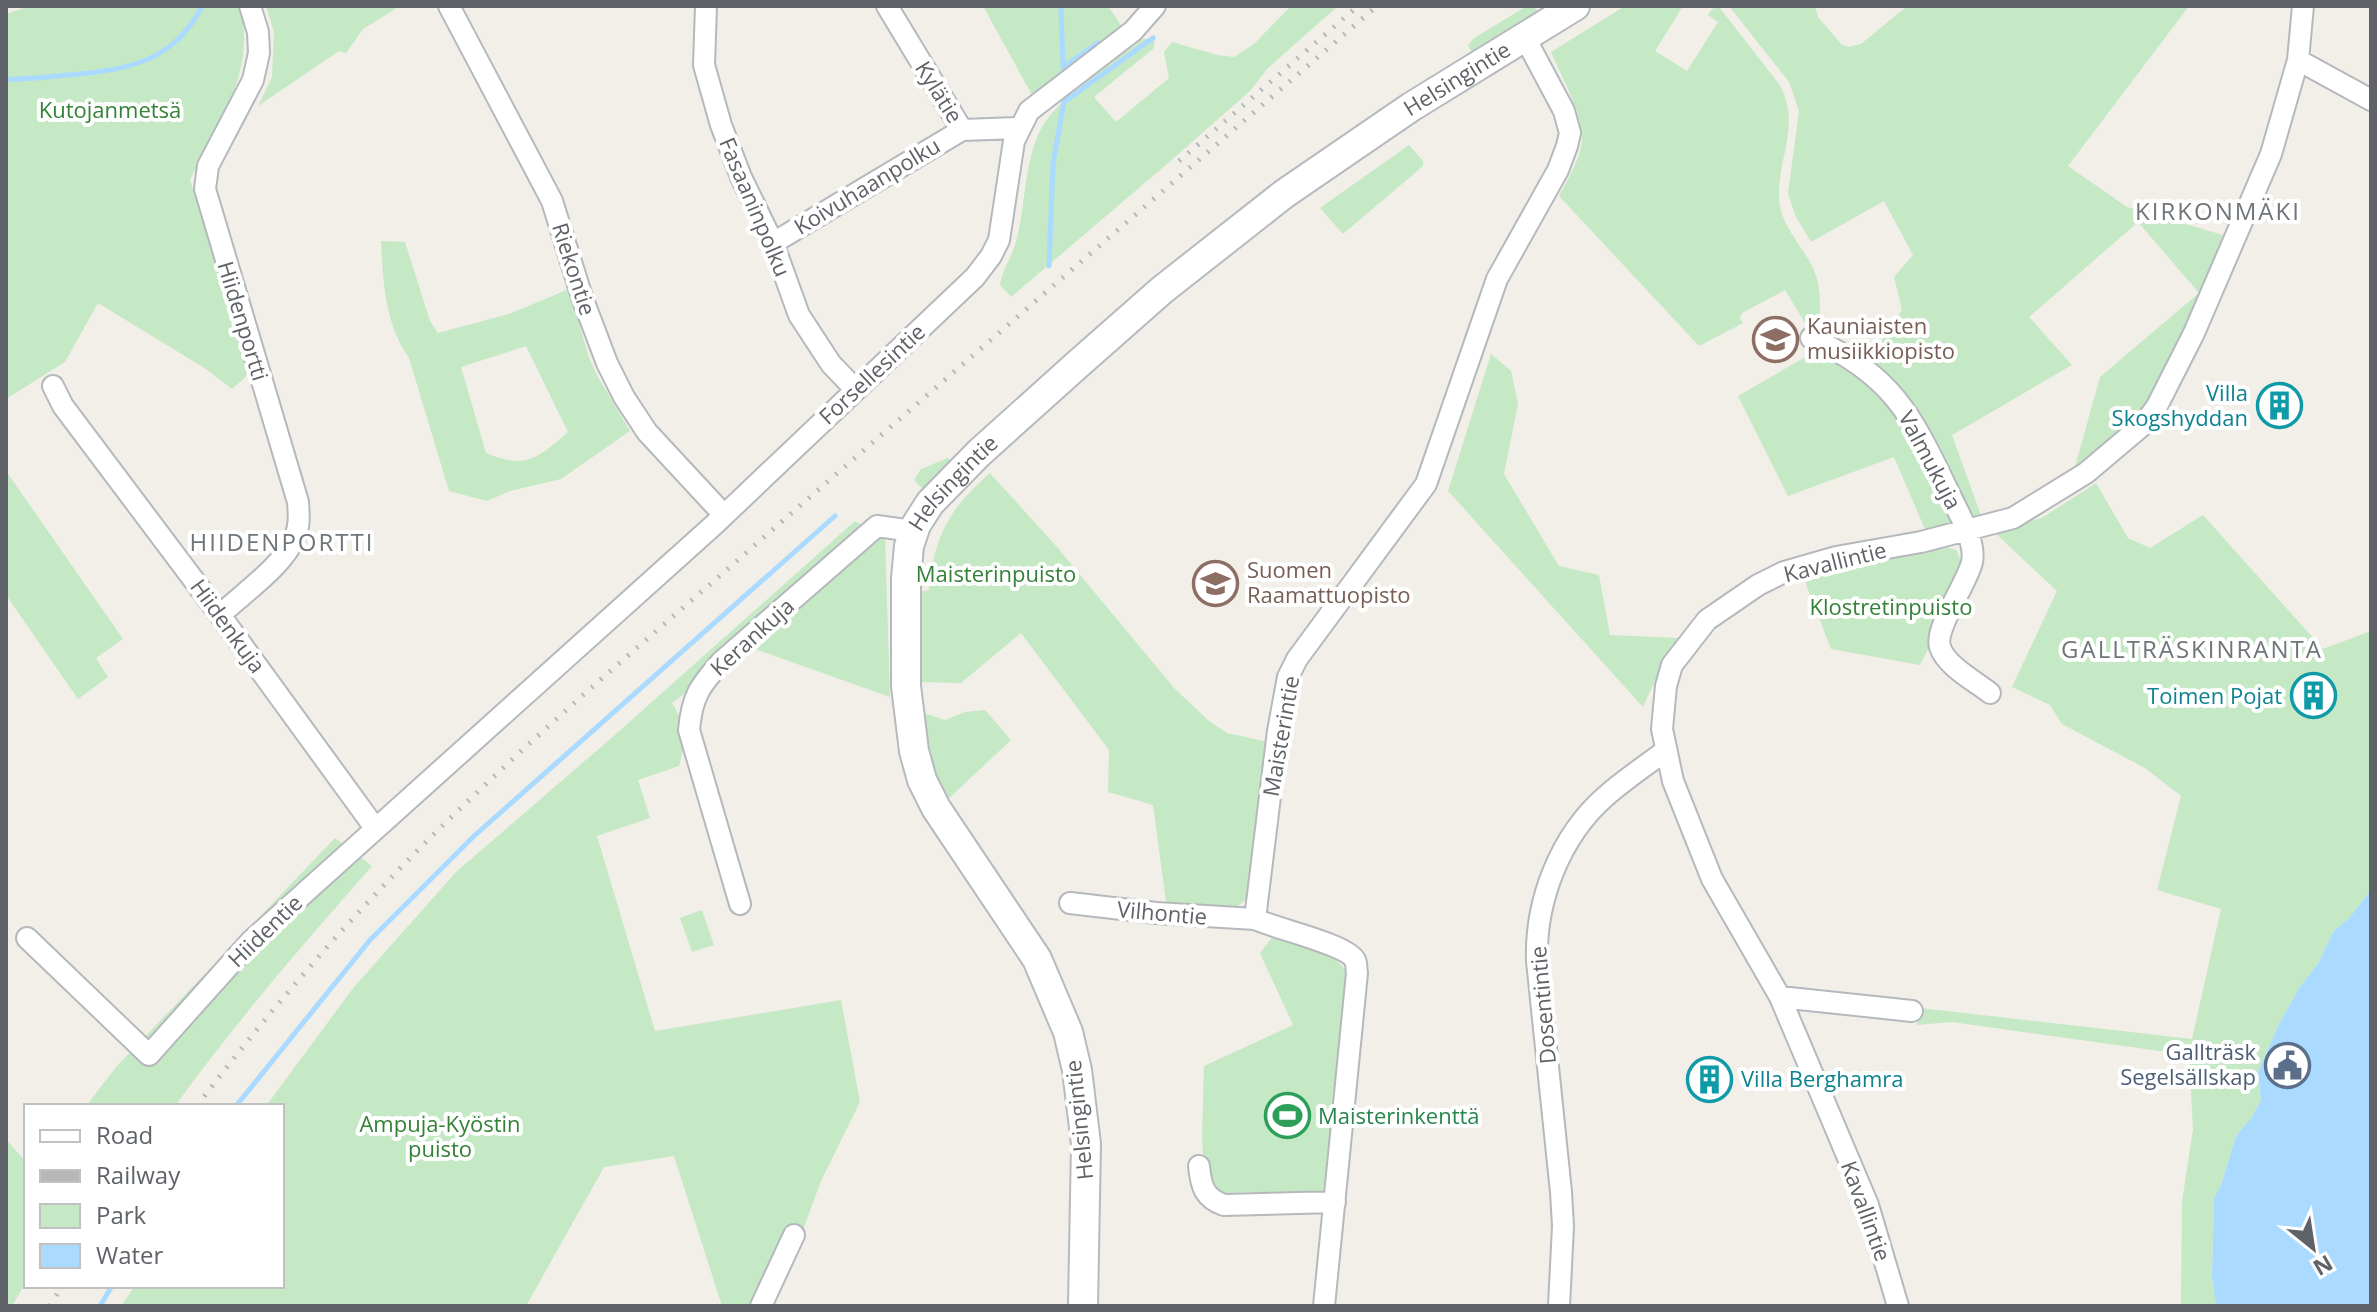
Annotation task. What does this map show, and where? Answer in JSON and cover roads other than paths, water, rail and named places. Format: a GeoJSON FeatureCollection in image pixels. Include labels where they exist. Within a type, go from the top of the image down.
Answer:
{"type":"FeatureCollection","features":[{"type":"Feature","properties":{"kind":"main road","name":"Helsingintie"},"geometry":{"type":"LineString","coordinates":[[1083,1306],[1086,1144],[1077,1070],[1068,1032],[1037,959],[936,808],[922,780],[914,751],[906,686],[906,579],[913,531],[930,503],[979,453],[1162,290],[1326,164],[1389,121],[1575,6]]}},
{"type":"Feature","properties":{"kind":"street","name":"Hiidenportti"},"geometry":{"type":"LineString","coordinates":[[220,615],[287,553],[296,536],[299,521],[298,502],[205,189],[208,166],[253,80],[259,53],[258,32],[250,6]]}},
{"type":"Feature","properties":{"kind":"street","name":"Riekontie"},"geometry":{"type":"LineString","coordinates":[[449,6],[552,201],[582,297],[607,363],[624,397],[647,432],[724,515]]}},
{"type":"Feature","properties":{"kind":"street","name":"Fasaaninpolku"},"geometry":{"type":"LineString","coordinates":[[706,6],[704,65],[741,177],[773,243],[799,315],[831,364],[855,389]]}},
{"type":"Feature","properties":{"kind":"street","name":"Kylätie"},"geometry":{"type":"LineString","coordinates":[[887,6],[962,130],[1018,128]]}},
{"type":"Feature","properties":{"kind":"street"},"geometry":{"type":"LineString","coordinates":[[1018,128],[1029,111],[1133,31],[1155,6]]}},
{"type":"Feature","properties":{"kind":"street","name":"Kavallintie"},"geometry":{"type":"LineString","coordinates":[[1898,1306],[1868,1205],[1780,997],[1712,879],[1691,832],[1665,751],[1662,708],[1672,665],[1707,620],[1758,585],[1795,568],[1836,557],[1921,542],[2013,518],[2056,493],[2119,447],[2144,424],[2157,406],[2227,261],[2271,154],[2298,60],[2303,6]]}},
{"type":"Feature","properties":{"kind":"street","name":"Maisterintie"},"geometry":{"type":"LineString","coordinates":[[1255,919],[1278,731],[1288,677],[1297,659],[1426,484],[1497,279],[1558,170],[1567,146],[1570,133],[1564,111],[1524,36]]}},
{"type":"Feature","properties":{"kind":"street"},"geometry":{"type":"LineString","coordinates":[[2298,60],[2371,100]]}},
{"type":"Feature","properties":{"kind":"street","name":"Forsellesintie"},"geometry":{"type":"LineString","coordinates":[[517,704],[724,515],[975,277],[999,240],[1012,149],[1018,128]]}},
{"type":"Feature","properties":{"kind":"street","name":"Koivuhaanpolku"},"geometry":{"type":"LineString","coordinates":[[773,243],[962,130]]}},
{"type":"Feature","properties":{"kind":"street","name":"Valmukuja"},"geometry":{"type":"LineString","coordinates":[[1811,338],[1841,351],[1865,367],[1900,401],[1924,441],[1967,531]]}},
{"type":"Feature","properties":{"kind":"street","name":"Hiidenkuja"},"geometry":{"type":"LineString","coordinates":[[53,386],[63,406],[375,828]]}},
{"type":"Feature","properties":{"kind":"street","name":"Kerankuja"},"geometry":{"type":"LineString","coordinates":[[740,904],[689,730],[691,708],[698,688],[721,662],[877,526],[913,531]]}},
{"type":"Feature","properties":{"kind":"street"},"geometry":{"type":"LineString","coordinates":[[1967,531],[1973,559],[1963,588],[1941,632],[1940,647],[1952,664],[1990,693]]}},
{"type":"Feature","properties":{"kind":"street","name":"Hiidentie"},"geometry":{"type":"LineString","coordinates":[[27,938],[149,1055],[251,941],[517,704]]}},
{"type":"Feature","properties":{"kind":"street","name":"Dosentintie"},"geometry":{"type":"LineString","coordinates":[[1559,1306],[1563,1226],[1561,1192],[1536,933],[1549,884],[1567,844],[1585,818],[1605,796],[1665,751]]}},
{"type":"Feature","properties":{"kind":"street","name":"Vilhontie"},"geometry":{"type":"LineString","coordinates":[[1070,903],[1156,913],[1255,919]]}},
{"type":"Feature","properties":{"kind":"street"},"geometry":{"type":"LineString","coordinates":[[1255,919],[1338,946],[1354,959],[1357,973],[1324,1306]]}},
{"type":"Feature","properties":{"kind":"street"},"geometry":{"type":"LineString","coordinates":[[1780,997],[1912,1011]]}},
{"type":"Feature","properties":{"kind":"street"},"geometry":{"type":"LineString","coordinates":[[1199,1166],[1204,1189],[1211,1200],[1224,1205],[1335,1202]]}},
{"type":"Feature","properties":{"kind":"street"},"geometry":{"type":"LineString","coordinates":[[761,1306],[794,1235]]}},
{"type":"Feature","properties":{"kind":"water"},"geometry":{"type":"Polygon","coordinates":[[[2371,890],[2371,1306],[2216,1306],[2212,1277],[2214,1198],[2236,1136],[2261,1100],[2258,1072],[2279,1024],[2299,988],[2319,962],[2333,932],[2349,918],[2371,890]]]}},
{"type":"Feature","properties":{"kind":"waterway"},"geometry":{"type":"LineString","coordinates":[[6,79],[89,73],[146,60],[177,40],[202,6]]}},
{"type":"Feature","properties":{"kind":"waterway"},"geometry":{"type":"LineString","coordinates":[[1061,6],[1063,67]]}},
{"type":"Feature","properties":{"kind":"waterway"},"geometry":{"type":"LineString","coordinates":[[1049,266],[1053,163],[1064,102],[1153,38]]}},
{"type":"Feature","properties":{"kind":"waterway"},"geometry":{"type":"LineString","coordinates":[[1063,67],[1098,43]]}},
{"type":"Feature","properties":{"kind":"waterway"},"geometry":{"type":"LineString","coordinates":[[238,1104],[370,940],[473,837],[835,516]]}},
{"type":"Feature","properties":{"kind":"waterway"},"geometry":{"type":"LineString","coordinates":[[100,1306],[111,1288]]}},
{"type":"Feature","properties":{"kind":"railway"},"geometry":{"type":"LineString","coordinates":[[1179,161],[1358,6]]}},
{"type":"Feature","properties":{"kind":"railway"},"geometry":{"type":"LineString","coordinates":[[199,1104],[264,1021],[334,940],[407,861],[518,754],[622,660],[1377,6]]}},
{"type":"Feature","properties":{"kind":"railway"},"geometry":{"type":"LineString","coordinates":[[50,1306],[61,1288]]}},
{"type":"Feature","properties":{"kind":"place","name":"Kauniaisten musiikkiopisto"},"geometry":{"type":"Point","coordinates":[1776,339]}},
{"type":"Feature","properties":{"kind":"place","name":"Villa Skogshyddan"},"geometry":{"type":"Point","coordinates":[2279,406]}},
{"type":"Feature","properties":{"kind":"place","name":"Suomen Raamattuopisto"},"geometry":{"type":"Point","coordinates":[1216,583]}},
{"type":"Feature","properties":{"kind":"place","name":"Toimen Pojat"},"geometry":{"type":"Point","coordinates":[2313,696]}},
{"type":"Feature","properties":{"kind":"place","name":"Gallträsk Segelsällskap"},"geometry":{"type":"Point","coordinates":[2287,1065]}},
{"type":"Feature","properties":{"kind":"place","name":"Villa Berghamra"},"geometry":{"type":"Point","coordinates":[1710,1079]}},
{"type":"Feature","properties":{"kind":"place","name":"Maisterinkenttä"},"geometry":{"type":"Point","coordinates":[1287,1116]}},
{"type":"Feature","properties":{"kind":"district","name":"KIRKONMÄKI"},"geometry":{"type":"Point","coordinates":[2218,212]}},
{"type":"Feature","properties":{"kind":"district","name":"HIIDENPORTTI"},"geometry":{"type":"Point","coordinates":[282,543]}},
{"type":"Feature","properties":{"kind":"district","name":"GALLTRÄSKINRANTA"},"geometry":{"type":"Point","coordinates":[2192,650]}},
{"type":"Feature","properties":{"kind":"park label","name":"Kutojanmetsä"},"geometry":{"type":"Point","coordinates":[110,110]}},
{"type":"Feature","properties":{"kind":"park label","name":"Maisterinpuisto"},"geometry":{"type":"Point","coordinates":[996,574]}},
{"type":"Feature","properties":{"kind":"park label","name":"Klostretinpuisto"},"geometry":{"type":"Point","coordinates":[1891,607]}},
{"type":"Feature","properties":{"kind":"park label","name":"Ampuja-Kyöstin puisto"},"geometry":{"type":"Point","coordinates":[440,1136]}}]}
